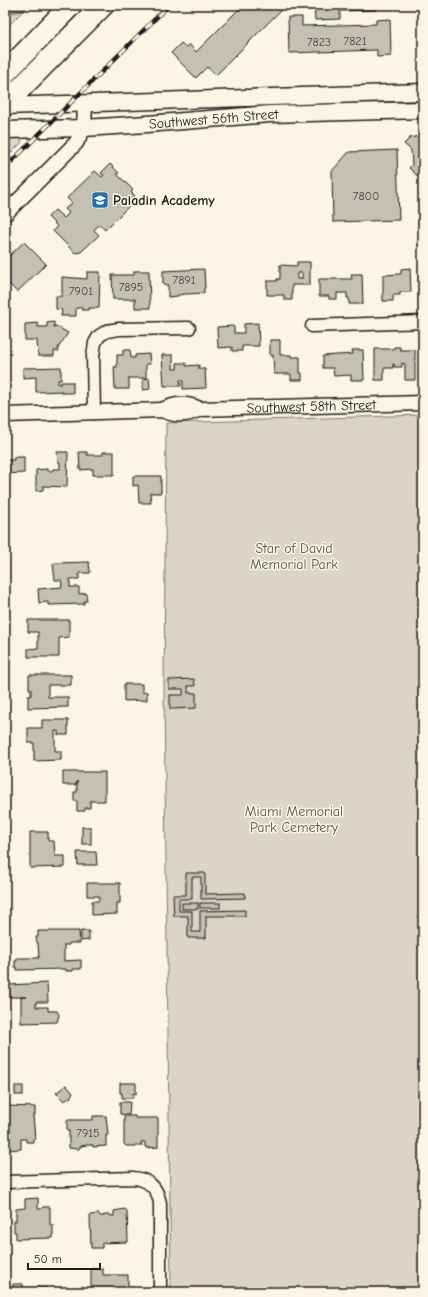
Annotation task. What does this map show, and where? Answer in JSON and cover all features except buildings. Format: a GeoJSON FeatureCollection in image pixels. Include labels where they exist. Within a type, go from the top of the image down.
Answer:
{"type":"FeatureCollection","features":[{"type":"Feature","properties":{"kind":"highway"},"geometry":{"type":"LineString","coordinates":[[5,73],[71,5]]}},
{"type":"Feature","properties":{"kind":"highway"},"geometry":{"type":"LineString","coordinates":[[5,105],[103,5]]}},
{"type":"Feature","properties":{"kind":"main road","name":"Southwest 56th Street"},"geometry":{"type":"LineString","coordinates":[[5,105],[423,92]]}},
{"type":"Feature","properties":{"kind":"main road","name":"Southwest 56th Street"},"geometry":{"type":"LineString","coordinates":[[5,130],[84,128],[270,114],[423,110]]}},
{"type":"Feature","properties":{"kind":"street"},"geometry":{"type":"LineString","coordinates":[[5,214],[72,149],[84,128],[85,103]]}},
{"type":"Feature","properties":{"kind":"street"},"geometry":{"type":"LineString","coordinates":[[312,326],[423,322]]}},
{"type":"Feature","properties":{"kind":"street"},"geometry":{"type":"LineString","coordinates":[[94,413],[93,356],[95,343],[99,336],[107,331],[119,329],[189,328]]}},
{"type":"Feature","properties":{"kind":"street","name":"Southwest 58th Street"},"geometry":{"type":"LineString","coordinates":[[5,415],[162,410],[182,404],[200,409],[423,402]]}},
{"type":"Feature","properties":{"kind":"street"},"geometry":{"type":"LineString","coordinates":[[5,1182],[133,1178],[150,1183],[156,1192],[160,1203],[160,1292]]}},
{"type":"Feature","properties":{"kind":"green space"},"geometry":{"type":"Polygon","coordinates":[[[5,5],[29,5],[5,29],[5,5]]]}},
{"type":"Feature","properties":{"kind":"green space"},"geometry":{"type":"Polygon","coordinates":[[[21,138],[22,142],[5,159],[5,139],[21,138]]]}},
{"type":"Feature","properties":{"kind":"green space","name":"Miami Memorial Park Cemetery"},"geometry":{"type":"Polygon","coordinates":[[[423,415],[423,1292],[171,1292],[164,692],[166,423],[423,415]]]}},
{"type":"Feature","properties":{"kind":"shaded area"},"geometry":{"type":"Polygon","coordinates":[[[5,5],[28,5],[23,11],[5,14],[5,5]]]}},
{"type":"Feature","properties":{"kind":"railway"},"geometry":{"type":"LineString","coordinates":[[5,168],[169,5]]}},
{"type":"Feature","properties":{"kind":"place","name":"Paladin Academy"},"geometry":{"type":"Point","coordinates":[100,200]}},
{"type":"Feature","properties":{"kind":"park label","name":"Star of David Memorial Park"},"geometry":{"type":"Point","coordinates":[294,556]}}]}
